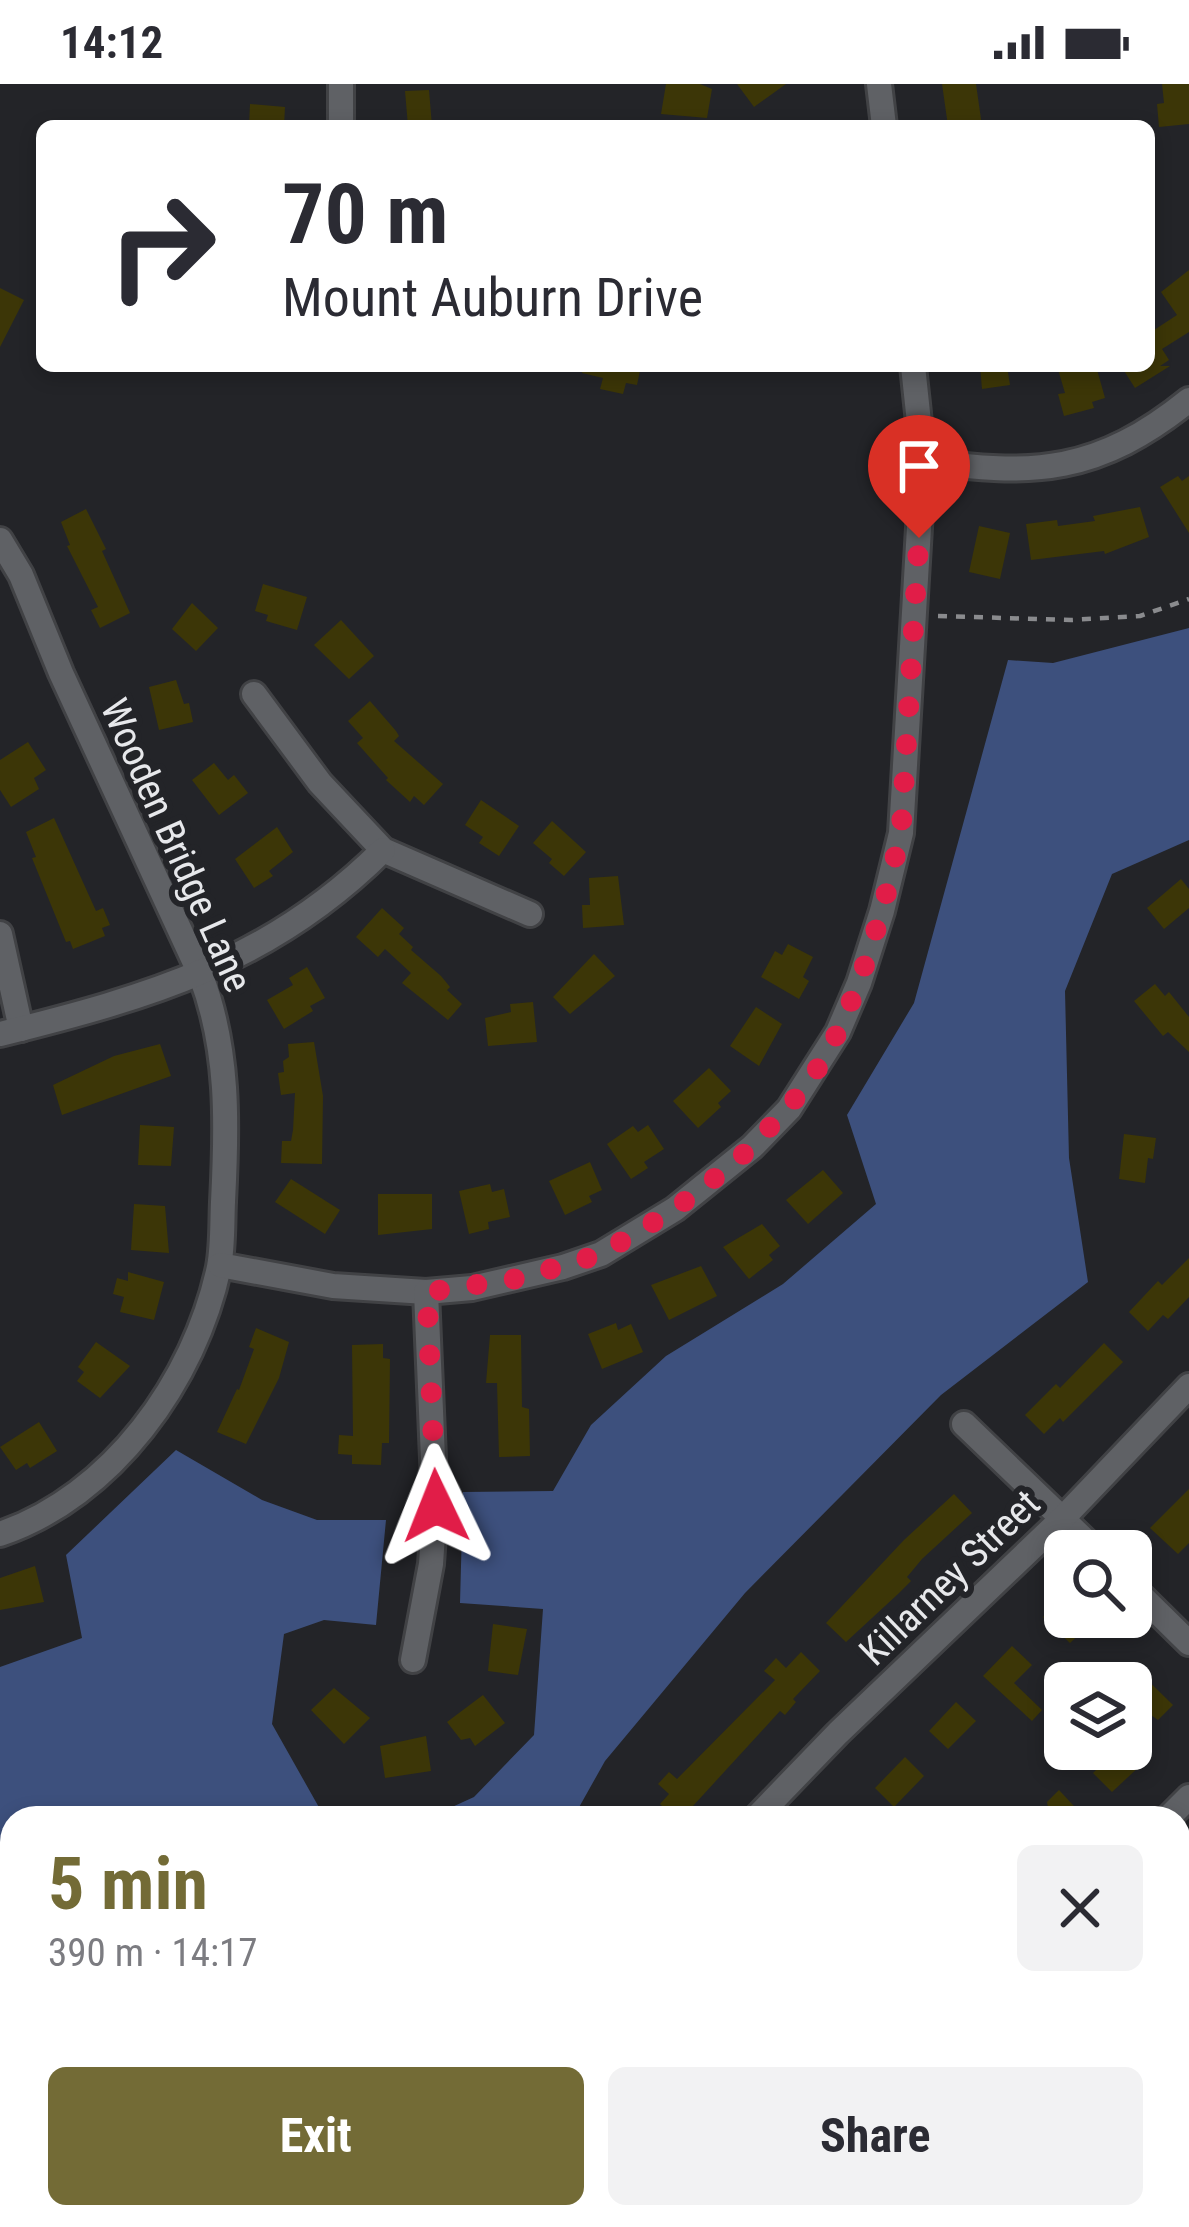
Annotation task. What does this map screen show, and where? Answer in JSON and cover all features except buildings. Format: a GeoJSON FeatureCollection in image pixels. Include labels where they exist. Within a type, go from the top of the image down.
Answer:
{"type":"FeatureCollection","features":[{"type":"Feature","properties":{"kind":"street"},"geometry":{"type":"LineString","coordinates":[[340,84],[340,120]]}},
{"type":"Feature","properties":{"kind":"street"},"geometry":{"type":"LineString","coordinates":[[879,84],[883,120]]}},
{"type":"Feature","properties":{"kind":"street"},"geometry":{"type":"LineString","coordinates":[[220,1265],[333,1286],[427,1292],[521,1278],[601,1254],[675,1209],[736,1161],[810,1082],[859,983],[901,833],[923,460],[914,372]]}},
{"type":"Feature","properties":{"kind":"street"},"geometry":{"type":"LineString","coordinates":[[923,460],[987,470],[1062,464],[1126,445],[1189,400]]}},
{"type":"Feature","properties":{"kind":"street","name":"Wooden Bridge Lane"},"geometry":{"type":"LineString","coordinates":[[0,540],[21,575],[200,976],[217,1026],[226,1099],[220,1265],[169,1389],[104,1471],[33,1520],[0,1534]]}},
{"type":"Feature","properties":{"kind":"street"},"geometry":{"type":"LineString","coordinates":[[254,694],[320,784],[383,850],[530,914]]}},
{"type":"Feature","properties":{"kind":"street"},"geometry":{"type":"LineString","coordinates":[[0,934],[11,1031],[104,1008],[200,976],[297,921],[383,850]]}},
{"type":"Feature","properties":{"kind":"street"},"geometry":{"type":"LineString","coordinates":[[413,1660],[431,1564],[436,1506],[427,1292]]}},
{"type":"Feature","properties":{"kind":"street","name":"Killarney Street"},"geometry":{"type":"LineString","coordinates":[[768,1806],[1063,1518],[1189,1386]]}},
{"type":"Feature","properties":{"kind":"street"},"geometry":{"type":"LineString","coordinates":[[964,1424],[1075,1530]]}},
{"type":"Feature","properties":{"kind":"street"},"geometry":{"type":"LineString","coordinates":[[1152,1607],[1189,1643]]}},
{"type":"Feature","properties":{"kind":"path"},"geometry":{"type":"LineString","coordinates":[[914,616],[1071,620],[1140,616],[1189,599]]}},
{"type":"Feature","properties":{"kind":"shaded area"},"geometry":{"type":"Polygon","coordinates":[[[1189,628],[1189,840],[1112,874],[1065,991],[1069,1158],[1088,1282],[941,1395],[745,1593],[605,1761],[580,1806],[454,1806],[474,1797],[534,1735],[543,1609],[460,1603],[463,1492],[553,1491],[591,1425],[666,1356],[783,1284],[876,1204],[847,1115],[914,1003],[1008,660],[1053,663],[1189,628]]]}},
{"type":"Feature","properties":{"kind":"shaded area"},"geometry":{"type":"Polygon","coordinates":[[[176,1450],[262,1500],[317,1520],[386,1520],[376,1625],[324,1620],[284,1634],[272,1724],[318,1806],[0,1806],[0,1667],[82,1638],[66,1555],[176,1450]]]}},
{"type":"Feature","properties":{"kind":"route"},"geometry":{"type":"LineString","coordinates":[[436,1506],[427,1292],[472,1288],[563,1267],[601,1254],[675,1209],[752,1147],[788,1109],[810,1082],[838,1032],[882,911],[901,833],[919,538]]}}]}
